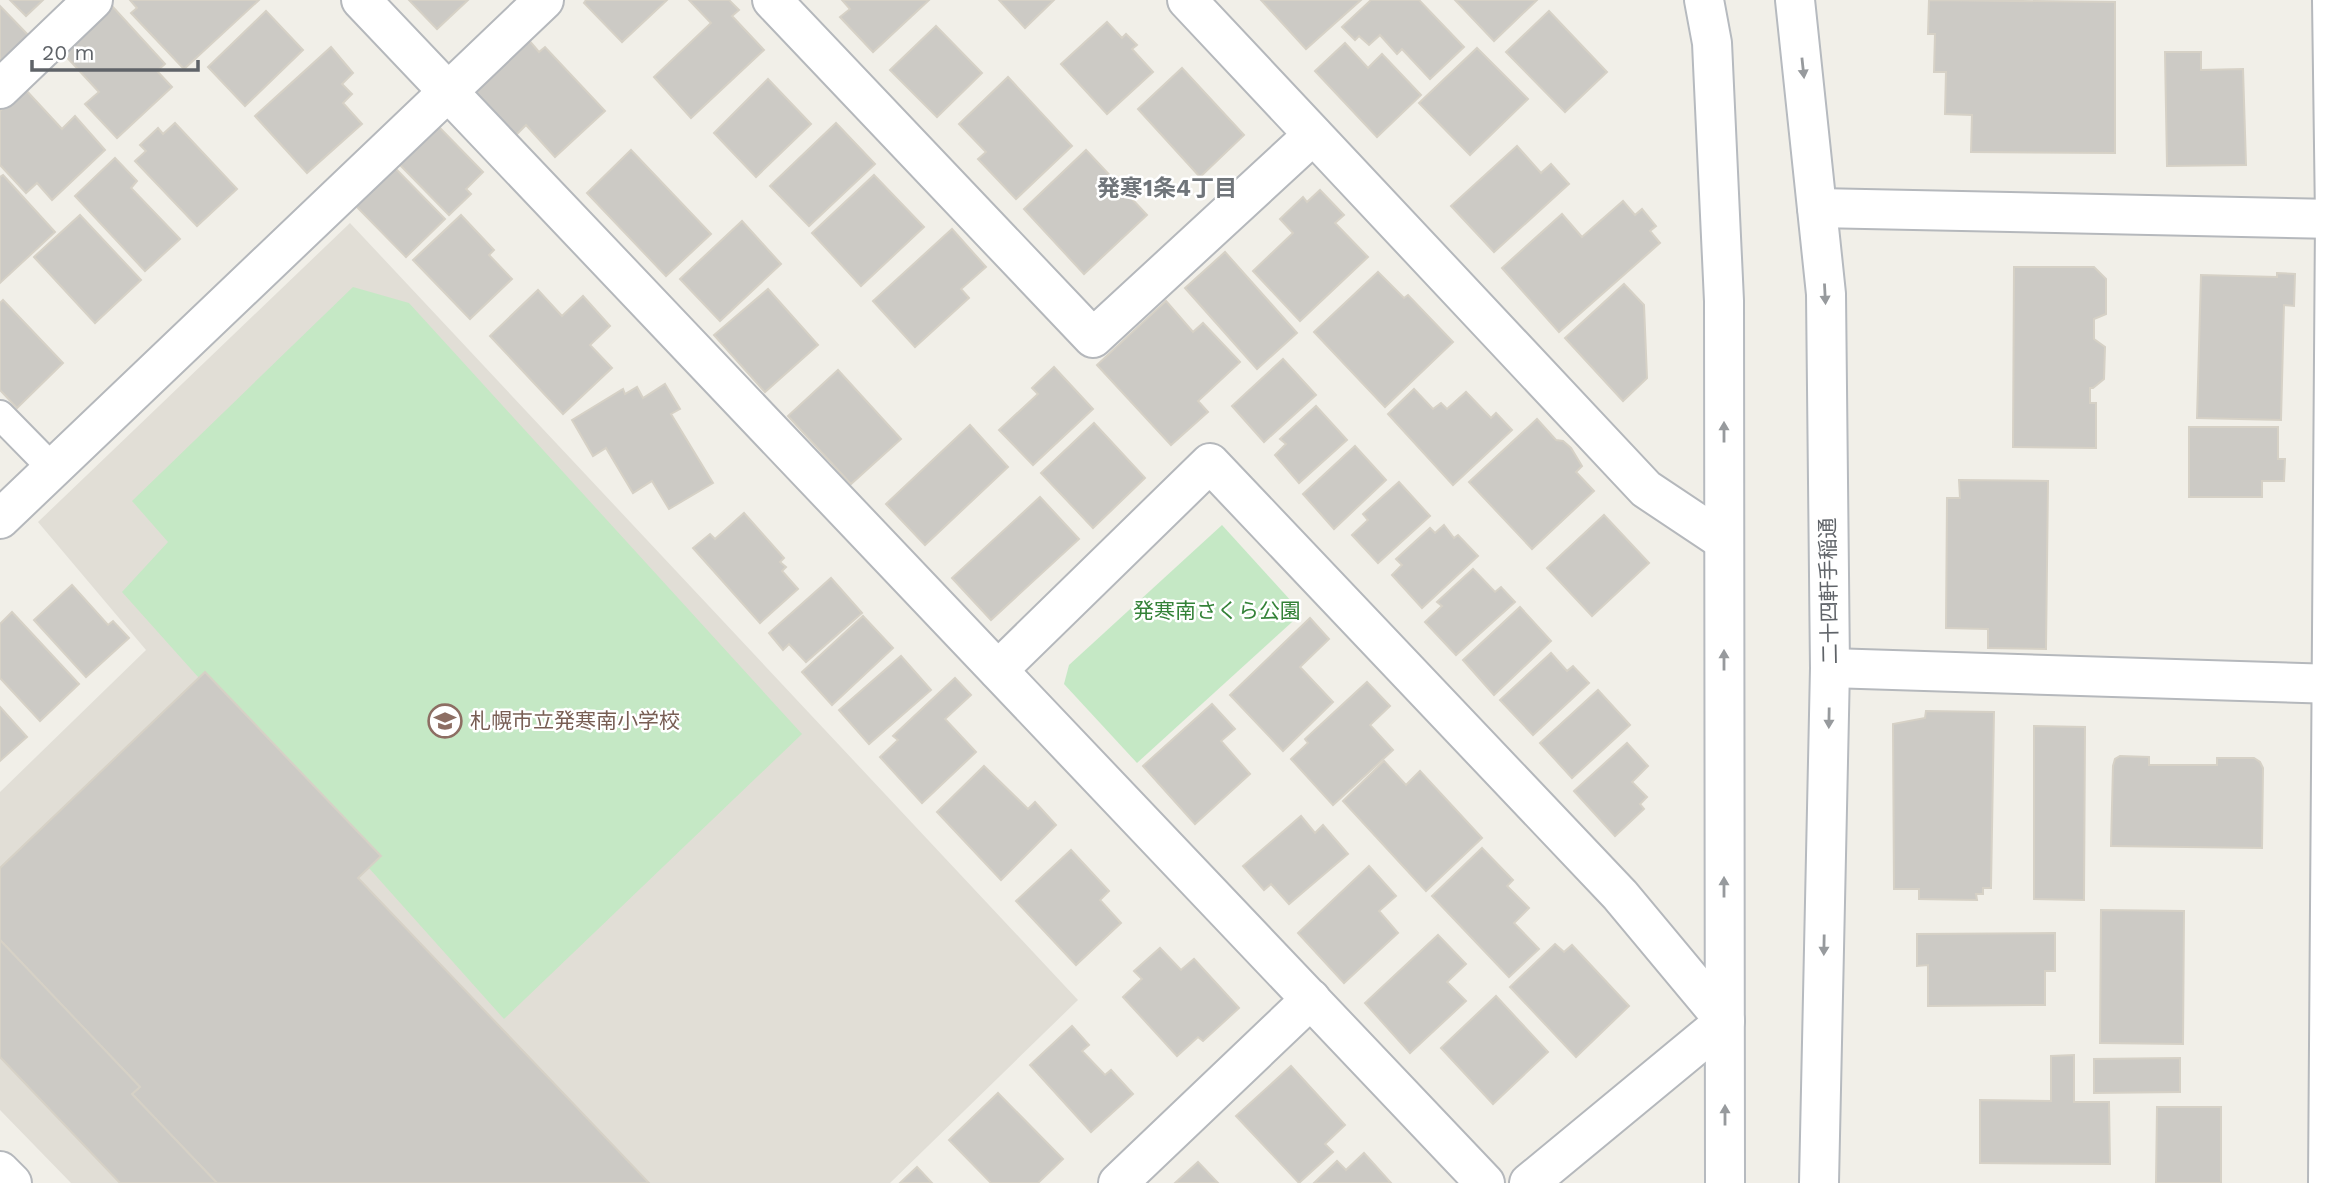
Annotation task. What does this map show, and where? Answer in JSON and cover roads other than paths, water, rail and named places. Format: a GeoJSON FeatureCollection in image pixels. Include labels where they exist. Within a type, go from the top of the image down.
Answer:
{"type":"FeatureCollection","features":[{"type":"Feature","properties":{"kind":"street"},"geometry":{"type":"LineString","coordinates":[[0,89],[93,0]]}},
{"type":"Feature","properties":{"kind":"street"},"geometry":{"type":"LineString","coordinates":[[361,0],[1485,1183]]}},
{"type":"Feature","properties":{"kind":"street"},"geometry":{"type":"LineString","coordinates":[[0,519],[544,0]]}},
{"type":"Feature","properties":{"kind":"street"},"geometry":{"type":"LineString","coordinates":[[772,0],[1093,338],[1313,135]]}},
{"type":"Feature","properties":{"kind":"street"},"geometry":{"type":"LineString","coordinates":[[1186,0],[1646,489],[1724,541]]}},
{"type":"Feature","properties":{"kind":"street","name":"二十四軒手稲通"},"geometry":{"type":"LineString","coordinates":[[1795,0],[1826,294],[1830,668],[1819,1183]]}},
{"type":"Feature","properties":{"kind":"street"},"geometry":{"type":"LineString","coordinates":[[2328,1183],[2332,1079],[2335,219],[2332,0]]}},
{"type":"Feature","properties":{"kind":"street"},"geometry":{"type":"LineString","coordinates":[[1699,9],[1712,43],[1724,301],[1725,1183]]}},
{"type":"Feature","properties":{"kind":"street"},"geometry":{"type":"LineString","coordinates":[[1816,208],[2335,219]]}},
{"type":"Feature","properties":{"kind":"street"},"geometry":{"type":"LineString","coordinates":[[998,670],[1210,463],[1620,895],[1725,1021]]}},
{"type":"Feature","properties":{"kind":"street"},"geometry":{"type":"LineString","coordinates":[[1830,668],[2333,684]]}},
{"type":"Feature","properties":{"kind":"street"},"geometry":{"type":"LineString","coordinates":[[1118,1183],[1311,999]]}},
{"type":"Feature","properties":{"kind":"street"},"geometry":{"type":"LineString","coordinates":[[1529,1183],[1725,1021]]}},
{"type":"Feature","properties":{"kind":"street"},"geometry":{"type":"LineString","coordinates":[[0,1171],[12,1183]]}},
{"type":"Feature","properties":{"kind":"lane"},"geometry":{"type":"LineString","coordinates":[[0,415],[53,469]]}},
{"type":"Feature","properties":{"kind":"place","name":"札幌市立発寒南小学校"},"geometry":{"type":"Point","coordinates":[445,721]}},
{"type":"Feature","properties":{"kind":"district","name":"発寒1条4丁目"},"geometry":{"type":"Point","coordinates":[1167,188]}},
{"type":"Feature","properties":{"kind":"park label","name":"発寒南さくら公園"},"geometry":{"type":"Point","coordinates":[1217,611]}}]}
